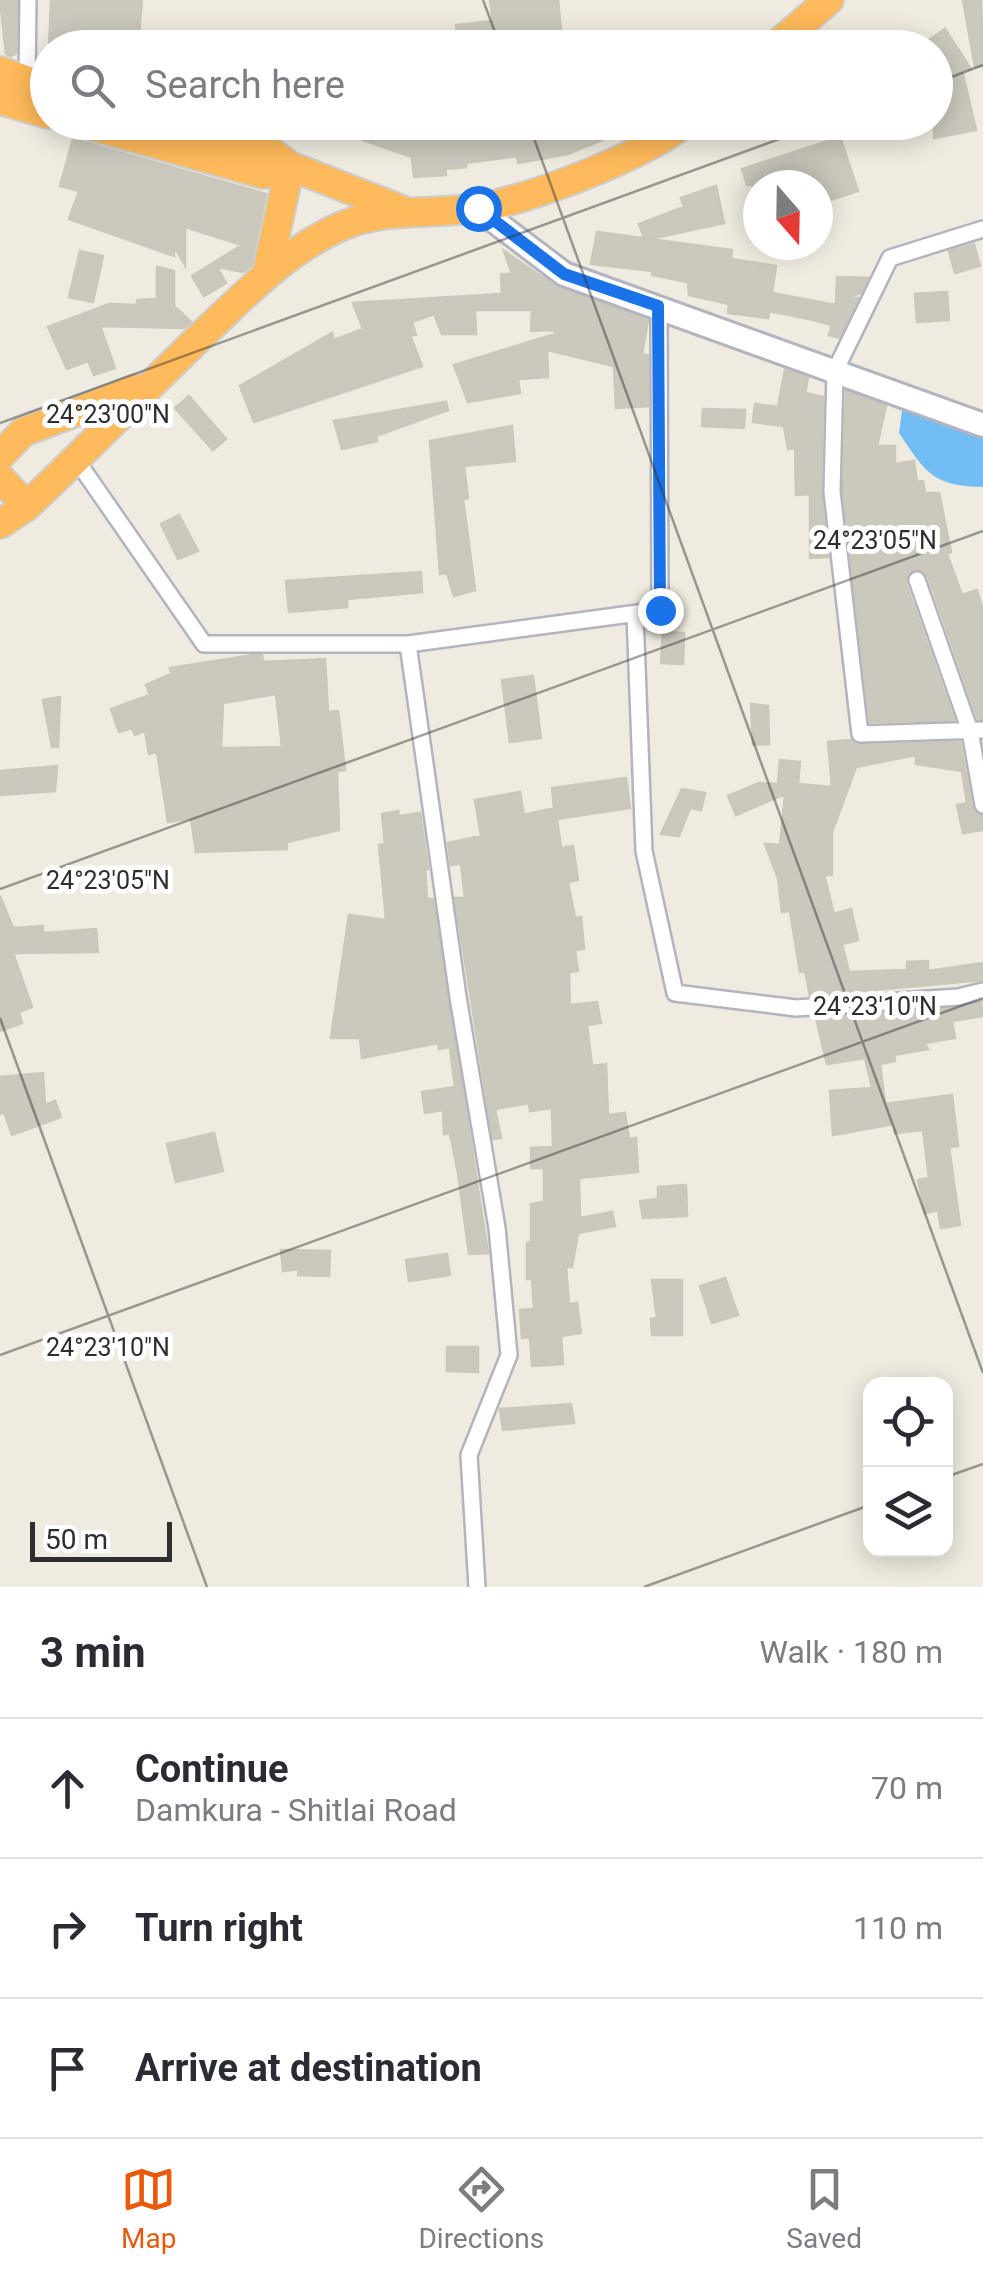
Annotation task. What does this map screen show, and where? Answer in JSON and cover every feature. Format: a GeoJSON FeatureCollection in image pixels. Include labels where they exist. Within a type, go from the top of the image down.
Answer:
{"type":"FeatureCollection","features":[{"type":"Feature","properties":{"kind":"highway"},"geometry":{"type":"LineString","coordinates":[[794,30],[828,0]]}},
{"type":"Feature","properties":{"kind":"highway"},"geometry":{"type":"LineString","coordinates":[[0,71],[30,82]]}},
{"type":"Feature","properties":{"kind":"highway"},"geometry":{"type":"LineString","coordinates":[[0,100],[30,109]]}},
{"type":"Feature","properties":{"kind":"highway"},"geometry":{"type":"LineString","coordinates":[[142,140],[263,174],[290,166]]}},
{"type":"Feature","properties":{"kind":"highway"},"geometry":{"type":"LineString","coordinates":[[232,140],[270,151],[290,166],[402,210]]}},
{"type":"Feature","properties":{"kind":"highway"},"geometry":{"type":"LineString","coordinates":[[0,524],[26,506],[267,273],[345,224],[402,210],[478,208],[610,164],[653,140]]}},
{"type":"Feature","properties":{"kind":"highway"},"geometry":{"type":"LineString","coordinates":[[267,273],[290,166]]}},
{"type":"Feature","properties":{"kind":"highway"},"geometry":{"type":"LineString","coordinates":[[0,456],[24,432],[91,410],[156,380]]}},
{"type":"Feature","properties":{"kind":"highway"},"geometry":{"type":"LineString","coordinates":[[0,478],[26,506]]}},
{"type":"Feature","properties":{"kind":"street"},"geometry":{"type":"LineString","coordinates":[[28,0],[32,30]]}},
{"type":"Feature","properties":{"kind":"street"},"geometry":{"type":"LineString","coordinates":[[478,208],[564,274],[983,425]]}},
{"type":"Feature","properties":{"kind":"street"},"geometry":{"type":"LineString","coordinates":[[977,730],[860,734],[832,492],[835,371],[890,258],[983,230]]}},
{"type":"Feature","properties":{"kind":"street"},"geometry":{"type":"LineString","coordinates":[[75,458],[204,644],[408,644],[660,610],[658,306]]}},
{"type":"Feature","properties":{"kind":"street"},"geometry":{"type":"LineString","coordinates":[[917,580],[977,730],[983,805]]}},
{"type":"Feature","properties":{"kind":"street"},"geometry":{"type":"LineString","coordinates":[[635,614],[644,851],[675,993],[796,1008],[958,997],[983,991]]}},
{"type":"Feature","properties":{"kind":"street"},"geometry":{"type":"LineString","coordinates":[[408,644],[458,997],[497,1228],[509,1355],[469,1455],[477,1587]]}},
{"type":"Feature","properties":{"kind":"water"},"geometry":{"type":"Polygon","coordinates":[[[903,404],[983,433],[983,487],[953,484],[924,467],[899,433],[903,404]]]}},
{"type":"Feature","properties":{"kind":"building"},"geometry":{"type":"Polygon","coordinates":[[[0,0],[17,0],[16,53],[11,56],[6,54],[0,0]]]}},
{"type":"Feature","properties":{"kind":"building"},"geometry":{"type":"Polygon","coordinates":[[[51,0],[142,0],[139,30],[50,30],[51,0]]]}},
{"type":"Feature","properties":{"kind":"building"},"geometry":{"type":"Polygon","coordinates":[[[490,0],[558,0],[561,30],[456,30],[456,25],[493,21],[490,0]]]}},
{"type":"Feature","properties":{"kind":"building"},"geometry":{"type":"Polygon","coordinates":[[[963,0],[981,0],[983,66],[975,67],[963,0]]]}},
{"type":"Feature","properties":{"kind":"building"},"geometry":{"type":"Polygon","coordinates":[[[953,41],[971,69],[962,70],[976,130],[953,134],[953,41]]]}},
{"type":"Feature","properties":{"kind":"building"},"geometry":{"type":"Polygon","coordinates":[[[73,140],[77,140],[266,194],[251,266],[243,272],[217,267],[226,283],[204,296],[192,276],[242,245],[185,227],[185,265],[174,246],[174,256],[69,219],[79,191],[60,186],[73,140]]]}},
{"type":"Feature","properties":{"kind":"building"},"geometry":{"type":"Polygon","coordinates":[[[363,140],[602,140],[568,154],[518,163],[517,156],[466,163],[466,167],[445,169],[446,175],[414,177],[412,157],[363,140]]]}},
{"type":"Feature","properties":{"kind":"building"},"geometry":{"type":"Polygon","coordinates":[[[841,140],[858,191],[833,199],[833,170],[743,172],[742,169],[841,140]]]}},
{"type":"Feature","properties":{"kind":"building"},"geometry":{"type":"Polygon","coordinates":[[[716,186],[724,223],[645,240],[639,224],[684,207],[681,198],[716,186]]]}},
{"type":"Feature","properties":{"kind":"building"},"geometry":{"type":"Polygon","coordinates":[[[597,232],[732,250],[731,259],[776,266],[772,293],[836,305],[837,277],[868,278],[861,293],[843,299],[858,298],[839,338],[829,335],[832,325],[814,320],[769,311],[768,318],[728,313],[729,304],[689,295],[688,282],[652,275],[653,271],[591,264],[597,232]]]}},
{"type":"Feature","properties":{"kind":"building"},"geometry":{"type":"Polygon","coordinates":[[[974,244],[980,266],[955,273],[949,251],[974,244]]]}},
{"type":"Feature","properties":{"kind":"building"},"geometry":{"type":"Polygon","coordinates":[[[80,251],[103,256],[93,302],[69,297],[80,251]]]}},
{"type":"Feature","properties":{"kind":"building"},"geometry":{"type":"Polygon","coordinates":[[[504,251],[558,288],[648,320],[642,355],[648,355],[648,406],[616,408],[614,366],[547,350],[548,377],[518,379],[520,393],[468,402],[454,365],[555,334],[554,330],[531,331],[532,310],[475,310],[476,334],[442,334],[434,314],[412,322],[416,335],[410,335],[422,366],[254,422],[240,386],[332,333],[334,340],[363,329],[353,303],[502,294],[501,274],[512,274],[504,251]]]}},
{"type":"Feature","properties":{"kind":"building"},"geometry":{"type":"Polygon","coordinates":[[[157,267],[174,271],[174,306],[191,322],[184,328],[100,326],[115,368],[94,375],[88,361],[67,369],[48,327],[109,304],[137,305],[137,300],[157,299],[157,267]]]}},
{"type":"Feature","properties":{"kind":"building"},"geometry":{"type":"Polygon","coordinates":[[[947,292],[949,320],[917,322],[915,294],[947,292]]]}},
{"type":"Feature","properties":{"kind":"building"},"geometry":{"type":"Polygon","coordinates":[[[785,370],[808,378],[805,393],[823,397],[821,492],[828,557],[810,558],[810,494],[796,495],[795,448],[788,449],[784,426],[753,422],[755,404],[778,407],[785,370]]]}},
{"type":"Feature","properties":{"kind":"building"},"geometry":{"type":"Polygon","coordinates":[[[846,391],[886,406],[877,446],[895,446],[895,464],[914,461],[917,482],[923,481],[925,493],[939,493],[951,552],[947,554],[962,595],[977,590],[983,610],[983,719],[978,719],[928,576],[918,569],[908,574],[906,584],[954,720],[870,722],[843,492],[846,391]]]}},
{"type":"Feature","properties":{"kind":"building"},"geometry":{"type":"Polygon","coordinates":[[[189,396],[226,439],[213,450],[175,408],[189,396]]]}},
{"type":"Feature","properties":{"kind":"building"},"geometry":{"type":"Polygon","coordinates":[[[446,402],[448,410],[376,436],[377,441],[342,449],[334,421],[446,402]]]}},
{"type":"Feature","properties":{"kind":"building"},"geometry":{"type":"Polygon","coordinates":[[[703,409],[745,410],[744,428],[702,426],[703,409]]]}},
{"type":"Feature","properties":{"kind":"building"},"geometry":{"type":"Polygon","coordinates":[[[512,426],[515,461],[464,466],[468,498],[463,499],[475,590],[454,596],[447,573],[440,574],[430,441],[512,426]]]}},
{"type":"Feature","properties":{"kind":"building"},"geometry":{"type":"Polygon","coordinates":[[[179,515],[198,551],[178,559],[161,524],[179,515]]]}},
{"type":"Feature","properties":{"kind":"building"},"geometry":{"type":"Polygon","coordinates":[[[421,572],[422,592],[347,599],[347,607],[289,612],[286,581],[421,572]]]}},
{"type":"Feature","properties":{"kind":"building"},"geometry":{"type":"Polygon","coordinates":[[[663,632],[684,633],[683,664],[661,663],[663,632]]]}},
{"type":"Feature","properties":{"kind":"building"},"geometry":{"type":"Polygon","coordinates":[[[253,655],[262,655],[263,662],[325,659],[328,712],[338,711],[345,770],[337,771],[339,830],[287,842],[287,849],[196,852],[191,818],[168,822],[157,752],[149,754],[145,731],[135,735],[132,728],[119,732],[111,709],[150,695],[146,685],[171,674],[170,668],[253,655]],[[276,694],[223,703],[221,748],[282,747],[276,694]]]}},
{"type":"Feature","properties":{"kind":"building"},"geometry":{"type":"Polygon","coordinates":[[[533,676],[541,738],[510,742],[502,680],[533,676]]]}},
{"type":"Feature","properties":{"kind":"building"},"geometry":{"type":"Polygon","coordinates":[[[60,697],[58,747],[52,747],[43,700],[60,697]]]}},
{"type":"Feature","properties":{"kind":"building"},"geometry":{"type":"Polygon","coordinates":[[[751,704],[768,706],[769,744],[753,745],[751,704]]]}},
{"type":"Feature","properties":{"kind":"building"},"geometry":{"type":"Polygon","coordinates":[[[851,740],[860,745],[960,742],[972,807],[983,816],[983,830],[963,833],[957,805],[967,803],[962,771],[916,764],[916,755],[856,767],[832,832],[832,875],[824,875],[834,914],[851,909],[858,940],[842,944],[849,972],[907,970],[907,962],[928,961],[928,971],[983,963],[983,980],[810,996],[805,971],[800,972],[790,911],[782,912],[778,878],[765,844],[780,845],[785,794],[736,815],[728,796],[759,783],[778,784],[780,760],[800,762],[798,784],[832,787],[828,742],[851,740]]]}},
{"type":"Feature","properties":{"kind":"building"},"geometry":{"type":"Polygon","coordinates":[[[57,766],[55,791],[0,795],[0,771],[57,766]]]}},
{"type":"Feature","properties":{"kind":"building"},"geometry":{"type":"Polygon","coordinates":[[[626,778],[630,808],[557,819],[561,848],[573,846],[578,880],[568,882],[575,918],[581,917],[584,949],[575,950],[578,971],[569,972],[570,1005],[597,1002],[601,1023],[587,1025],[592,1066],[606,1064],[608,1115],[625,1113],[629,1139],[636,1138],[638,1172],[579,1178],[580,1218],[612,1212],[615,1226],[578,1233],[572,1267],[566,1267],[569,1304],[577,1303],[581,1333],[561,1336],[563,1364],[532,1366],[530,1337],[522,1338],[520,1310],[534,1309],[532,1279],[527,1279],[527,1243],[531,1242],[531,1204],[544,1202],[544,1168],[531,1168],[531,1148],[553,1147],[552,1108],[530,1111],[529,1103],[495,1109],[501,1138],[493,1139],[455,898],[465,898],[461,864],[451,865],[448,843],[481,836],[475,800],[520,792],[524,815],[554,808],[552,788],[626,778]]]}},
{"type":"Feature","properties":{"kind":"building"},"geometry":{"type":"Polygon","coordinates":[[[682,789],[705,793],[701,810],[690,808],[679,836],[661,834],[682,789]]]}},
{"type":"Feature","properties":{"kind":"building"},"geometry":{"type":"Polygon","coordinates":[[[398,811],[399,816],[420,813],[428,869],[427,899],[433,899],[488,1253],[469,1254],[458,1173],[450,1133],[444,1134],[443,1110],[425,1113],[422,1092],[455,1087],[450,1047],[439,1049],[438,1043],[362,1058],[360,1038],[331,1038],[349,915],[386,920],[379,845],[385,844],[382,814],[398,811]]]}},
{"type":"Feature","properties":{"kind":"building"},"geometry":{"type":"Polygon","coordinates":[[[0,896],[13,928],[43,926],[43,933],[96,929],[98,952],[13,953],[32,1007],[19,1012],[22,1023],[0,1031],[0,896]]]}},
{"type":"Feature","properties":{"kind":"building"},"geometry":{"type":"Polygon","coordinates":[[[981,1003],[983,1016],[952,1021],[955,1038],[924,1043],[928,1049],[894,1055],[895,1061],[880,1064],[885,1104],[952,1095],[958,1146],[949,1147],[960,1225],[941,1228],[938,1210],[925,1213],[918,1180],[929,1178],[923,1130],[895,1133],[894,1124],[833,1135],[830,1091],[872,1088],[865,1058],[827,1064],[816,1018],[981,1003]]]}},
{"type":"Feature","properties":{"kind":"building"},"geometry":{"type":"Polygon","coordinates":[[[43,1073],[45,1105],[55,1101],[61,1117],[12,1135],[4,1112],[0,1114],[0,1077],[43,1073]]]}},
{"type":"Feature","properties":{"kind":"building"},"geometry":{"type":"Polygon","coordinates":[[[214,1133],[223,1171],[176,1182],[167,1144],[214,1133]]]}},
{"type":"Feature","properties":{"kind":"building"},"geometry":{"type":"Polygon","coordinates":[[[686,1185],[687,1216],[643,1218],[640,1201],[658,1199],[658,1187],[686,1185]]]}},
{"type":"Feature","properties":{"kind":"building"},"geometry":{"type":"Polygon","coordinates":[[[281,1250],[330,1251],[329,1276],[298,1275],[299,1269],[283,1271],[281,1250]]]}},
{"type":"Feature","properties":{"kind":"building"},"geometry":{"type":"Polygon","coordinates":[[[447,1254],[450,1275],[409,1281],[406,1260],[447,1254]]]}},
{"type":"Feature","properties":{"kind":"building"},"geometry":{"type":"Polygon","coordinates":[[[725,1278],[738,1315],[712,1323],[700,1286],[725,1278]]]}},
{"type":"Feature","properties":{"kind":"building"},"geometry":{"type":"Polygon","coordinates":[[[652,1280],[682,1280],[682,1335],[652,1335],[651,1319],[657,1318],[652,1280]]]}},
{"type":"Feature","properties":{"kind":"building"},"geometry":{"type":"Polygon","coordinates":[[[447,1347],[478,1347],[478,1372],[447,1371],[447,1347]]]}},
{"type":"Feature","properties":{"kind":"building"},"geometry":{"type":"Polygon","coordinates":[[[571,1404],[574,1423],[503,1430],[500,1409],[571,1404]]]}},
{"type":"Feature","properties":{"kind":"route"},"geometry":{"type":"LineString","coordinates":[[478,208],[564,274],[658,306],[660,610]]}}]}
